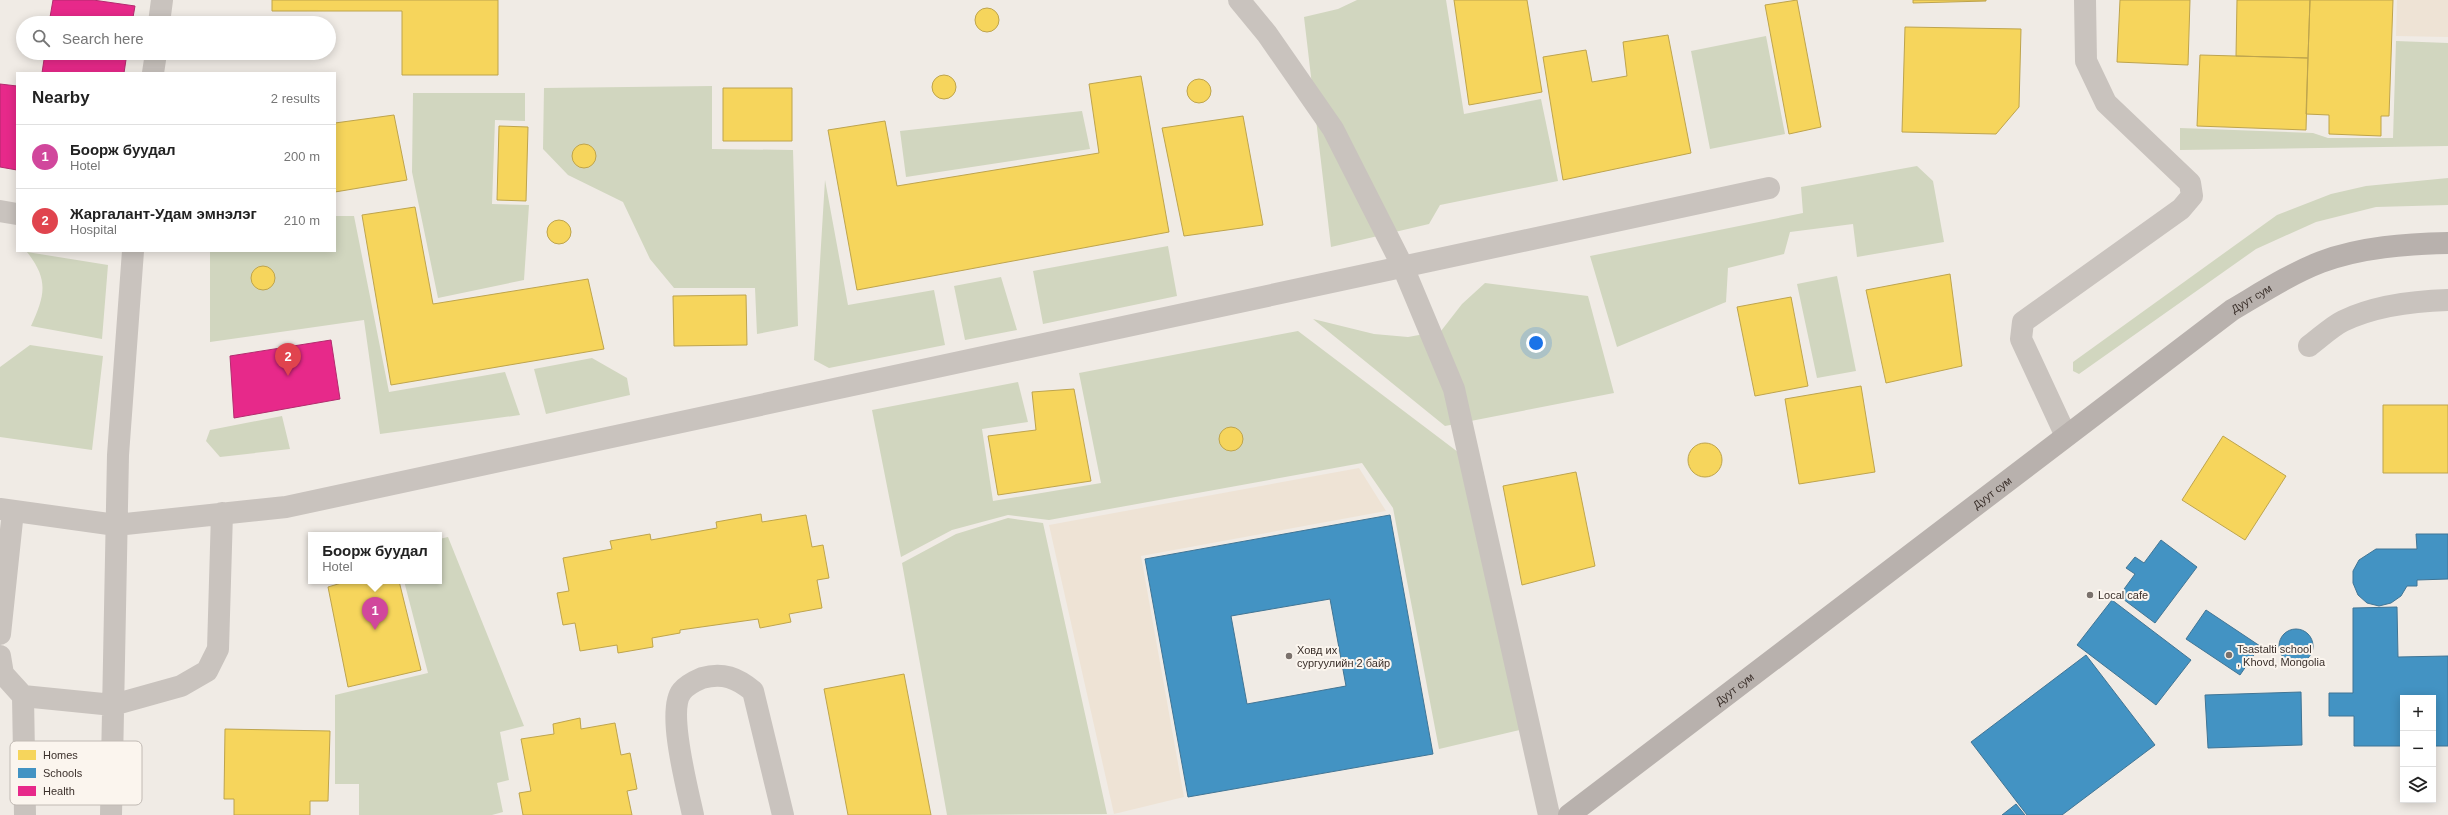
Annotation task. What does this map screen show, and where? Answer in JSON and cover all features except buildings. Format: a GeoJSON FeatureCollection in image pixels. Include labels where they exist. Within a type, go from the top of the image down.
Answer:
{"type":"FeatureCollection","features":[{"type":"Feature","properties":{"kind":"main road","name":"Дуут сум"},"geometry":{"type":"LineString","coordinates":[[1569,815],[2232,310],[2280,282],[2321,262],[2370,249],[2448,243]]}},
{"type":"Feature","properties":{"kind":"street"},"geometry":{"type":"LineString","coordinates":[[161,16],[162,0]]}},
{"type":"Feature","properties":{"kind":"street"},"geometry":{"type":"LineString","coordinates":[[1239,0],[1267,34],[1333,129],[1403,267],[1454,389],[1549,815]]}},
{"type":"Feature","properties":{"kind":"street"},"geometry":{"type":"LineString","coordinates":[[2066,436],[2021,339],[2023,322],[2182,209],[2192,196],[2190,183],[2106,103],[2086,61],[2085,0]]}},
{"type":"Feature","properties":{"kind":"street"},"geometry":{"type":"LineString","coordinates":[[154,72],[155,60]]}},
{"type":"Feature","properties":{"kind":"street"},"geometry":{"type":"LineString","coordinates":[[0,634],[7,510],[116,525],[286,507],[1769,188]]}},
{"type":"Feature","properties":{"kind":"street"},"geometry":{"type":"LineString","coordinates":[[0,211],[16,214]]}},
{"type":"Feature","properties":{"kind":"street"},"geometry":{"type":"LineString","coordinates":[[112,741],[116,525],[133,252]]}},
{"type":"Feature","properties":{"kind":"street"},"geometry":{"type":"LineString","coordinates":[[2309,346],[2343,321],[2371,311],[2397,305],[2448,300]]}},
{"type":"Feature","properties":{"kind":"street"},"geometry":{"type":"LineString","coordinates":[[22,696],[113,705],[180,686],[207,671],[218,649],[222,513]]}},
{"type":"Feature","properties":{"kind":"street"},"geometry":{"type":"LineString","coordinates":[[0,656],[3,674],[22,696],[23,741]]}},
{"type":"Feature","properties":{"kind":"street"},"geometry":{"type":"LineString","coordinates":[[693,815],[675,729],[677,708],[681,692],[694,682],[715,674],[737,678],[753,691],[783,815]]}},
{"type":"Feature","properties":{"kind":"street"},"geometry":{"type":"LineString","coordinates":[[25,805],[25,815]]}},
{"type":"Feature","properties":{"kind":"street"},"geometry":{"type":"LineString","coordinates":[[111,805],[111,815]]}},
{"type":"Feature","properties":{"kind":"green space"},"geometry":{"type":"Polygon","coordinates":[[[1357,0],[1446,0],[1464,114],[1541,99],[1558,181],[1440,205],[1429,224],[1331,247],[1304,17],[1338,9],[1357,0]]]}},
{"type":"Feature","properties":{"kind":"green space"},"geometry":{"type":"Polygon","coordinates":[[[1766,36],[1785,134],[1710,149],[1691,51],[1766,36]]]}},
{"type":"Feature","properties":{"kind":"green space"},"geometry":{"type":"Polygon","coordinates":[[[2396,41],[2448,43],[2448,146],[2180,150],[2180,128],[2313,133],[2328,138],[2393,138],[2396,41]]]}},
{"type":"Feature","properties":{"kind":"green space"},"geometry":{"type":"Polygon","coordinates":[[[712,86],[712,149],[793,150],[798,326],[757,334],[755,288],[674,288],[650,259],[623,202],[568,175],[543,149],[544,88],[712,86]]]}},
{"type":"Feature","properties":{"kind":"green space"},"geometry":{"type":"Polygon","coordinates":[[[413,93],[525,93],[525,121],[495,120],[492,204],[529,205],[524,280],[438,298],[412,172],[413,93]]]}},
{"type":"Feature","properties":{"kind":"green space"},"geometry":{"type":"Polygon","coordinates":[[[1082,111],[1090,149],[906,177],[900,131],[1082,111]]]}},
{"type":"Feature","properties":{"kind":"green space"},"geometry":{"type":"Polygon","coordinates":[[[1917,166],[1933,181],[1944,242],[1857,257],[1853,224],[1790,232],[1784,254],[1728,268],[1726,302],[1617,347],[1590,256],[1803,213],[1801,187],[1917,166]]]}},
{"type":"Feature","properties":{"kind":"green space"},"geometry":{"type":"Polygon","coordinates":[[[2448,178],[2448,205],[2376,207],[2316,222],[2256,249],[2079,374],[2073,371],[2073,362],[2277,215],[2331,194],[2366,186],[2448,178]]]}},
{"type":"Feature","properties":{"kind":"green space"},"geometry":{"type":"Polygon","coordinates":[[[825,180],[848,305],[934,290],[945,345],[829,368],[814,360],[825,180]]]}},
{"type":"Feature","properties":{"kind":"green space"},"geometry":{"type":"Polygon","coordinates":[[[336,216],[354,216],[389,392],[505,372],[520,415],[380,434],[364,320],[210,342],[210,252],[336,252],[336,216]]]}},
{"type":"Feature","properties":{"kind":"green space"},"geometry":{"type":"Polygon","coordinates":[[[1168,246],[1177,296],[1043,324],[1033,271],[1168,246]]]}},
{"type":"Feature","properties":{"kind":"green space"},"geometry":{"type":"Polygon","coordinates":[[[27,252],[108,265],[102,339],[31,326],[42,296],[42,280],[39,271],[27,252]]]}},
{"type":"Feature","properties":{"kind":"green space"},"geometry":{"type":"Polygon","coordinates":[[[1837,276],[1856,371],[1817,378],[1797,284],[1837,276]]]}},
{"type":"Feature","properties":{"kind":"green space"},"geometry":{"type":"Polygon","coordinates":[[[1001,277],[1017,330],[965,340],[954,286],[1001,277]]]}},
{"type":"Feature","properties":{"kind":"green space"},"geometry":{"type":"Polygon","coordinates":[[[1485,283],[1588,296],[1614,393],[1445,426],[1313,319],[1374,334],[1408,337],[1441,331],[1462,304],[1485,283]]]}},
{"type":"Feature","properties":{"kind":"green space"},"geometry":{"type":"Polygon","coordinates":[[[1298,331],[1483,471],[1537,726],[1439,749],[1393,508],[1362,463],[1049,520],[1008,515],[952,530],[901,557],[872,410],[1018,382],[1028,422],[982,429],[993,501],[1101,483],[1079,373],[1298,331]]]}},
{"type":"Feature","properties":{"kind":"green space"},"geometry":{"type":"Polygon","coordinates":[[[30,345],[103,356],[92,450],[0,437],[0,367],[30,345]]]}},
{"type":"Feature","properties":{"kind":"green space"},"geometry":{"type":"Polygon","coordinates":[[[592,358],[627,378],[630,395],[546,414],[534,369],[592,358]]]}},
{"type":"Feature","properties":{"kind":"green space"},"geometry":{"type":"Polygon","coordinates":[[[282,416],[290,449],[220,457],[206,441],[210,430],[282,416]]]}},
{"type":"Feature","properties":{"kind":"green space"},"geometry":{"type":"Polygon","coordinates":[[[1008,518],[1043,523],[1107,814],[947,815],[902,563],[956,534],[1008,518]]]}},
{"type":"Feature","properties":{"kind":"green space"},"geometry":{"type":"Polygon","coordinates":[[[448,537],[524,726],[500,732],[509,780],[497,783],[503,812],[492,815],[359,815],[359,784],[335,784],[335,695],[428,673],[405,584],[442,584],[442,538],[448,537]]]}},
{"type":"Feature","properties":{"kind":"shaded area"},"geometry":{"type":"Polygon","coordinates":[[[2397,0],[2448,0],[2448,37],[2396,36],[2397,0]]]}},
{"type":"Feature","properties":{"kind":"shaded area"},"geometry":{"type":"Polygon","coordinates":[[[1359,468],[1386,511],[1141,556],[1184,797],[1114,814],[1049,525],[1359,468]]]}},
{"type":"Feature","properties":{"kind":"place","name":"Жаргалант-Удам эмнэлэг"},"geometry":{"type":"Point","coordinates":[288,376]}},
{"type":"Feature","properties":{"kind":"place","name":"Local cafe"},"geometry":{"type":"Point","coordinates":[2090,595]}},
{"type":"Feature","properties":{"kind":"place","name":"Боорж буудал"},"geometry":{"type":"Point","coordinates":[375,630]}},
{"type":"Feature","properties":{"kind":"place","name":"Tsastalti school , Khovd, Mongolia"},"geometry":{"type":"Point","coordinates":[2229,655]}},
{"type":"Feature","properties":{"kind":"place","name":"Ховд их сургуулийн 2 байр"},"geometry":{"type":"Point","coordinates":[1289,656]}}]}
